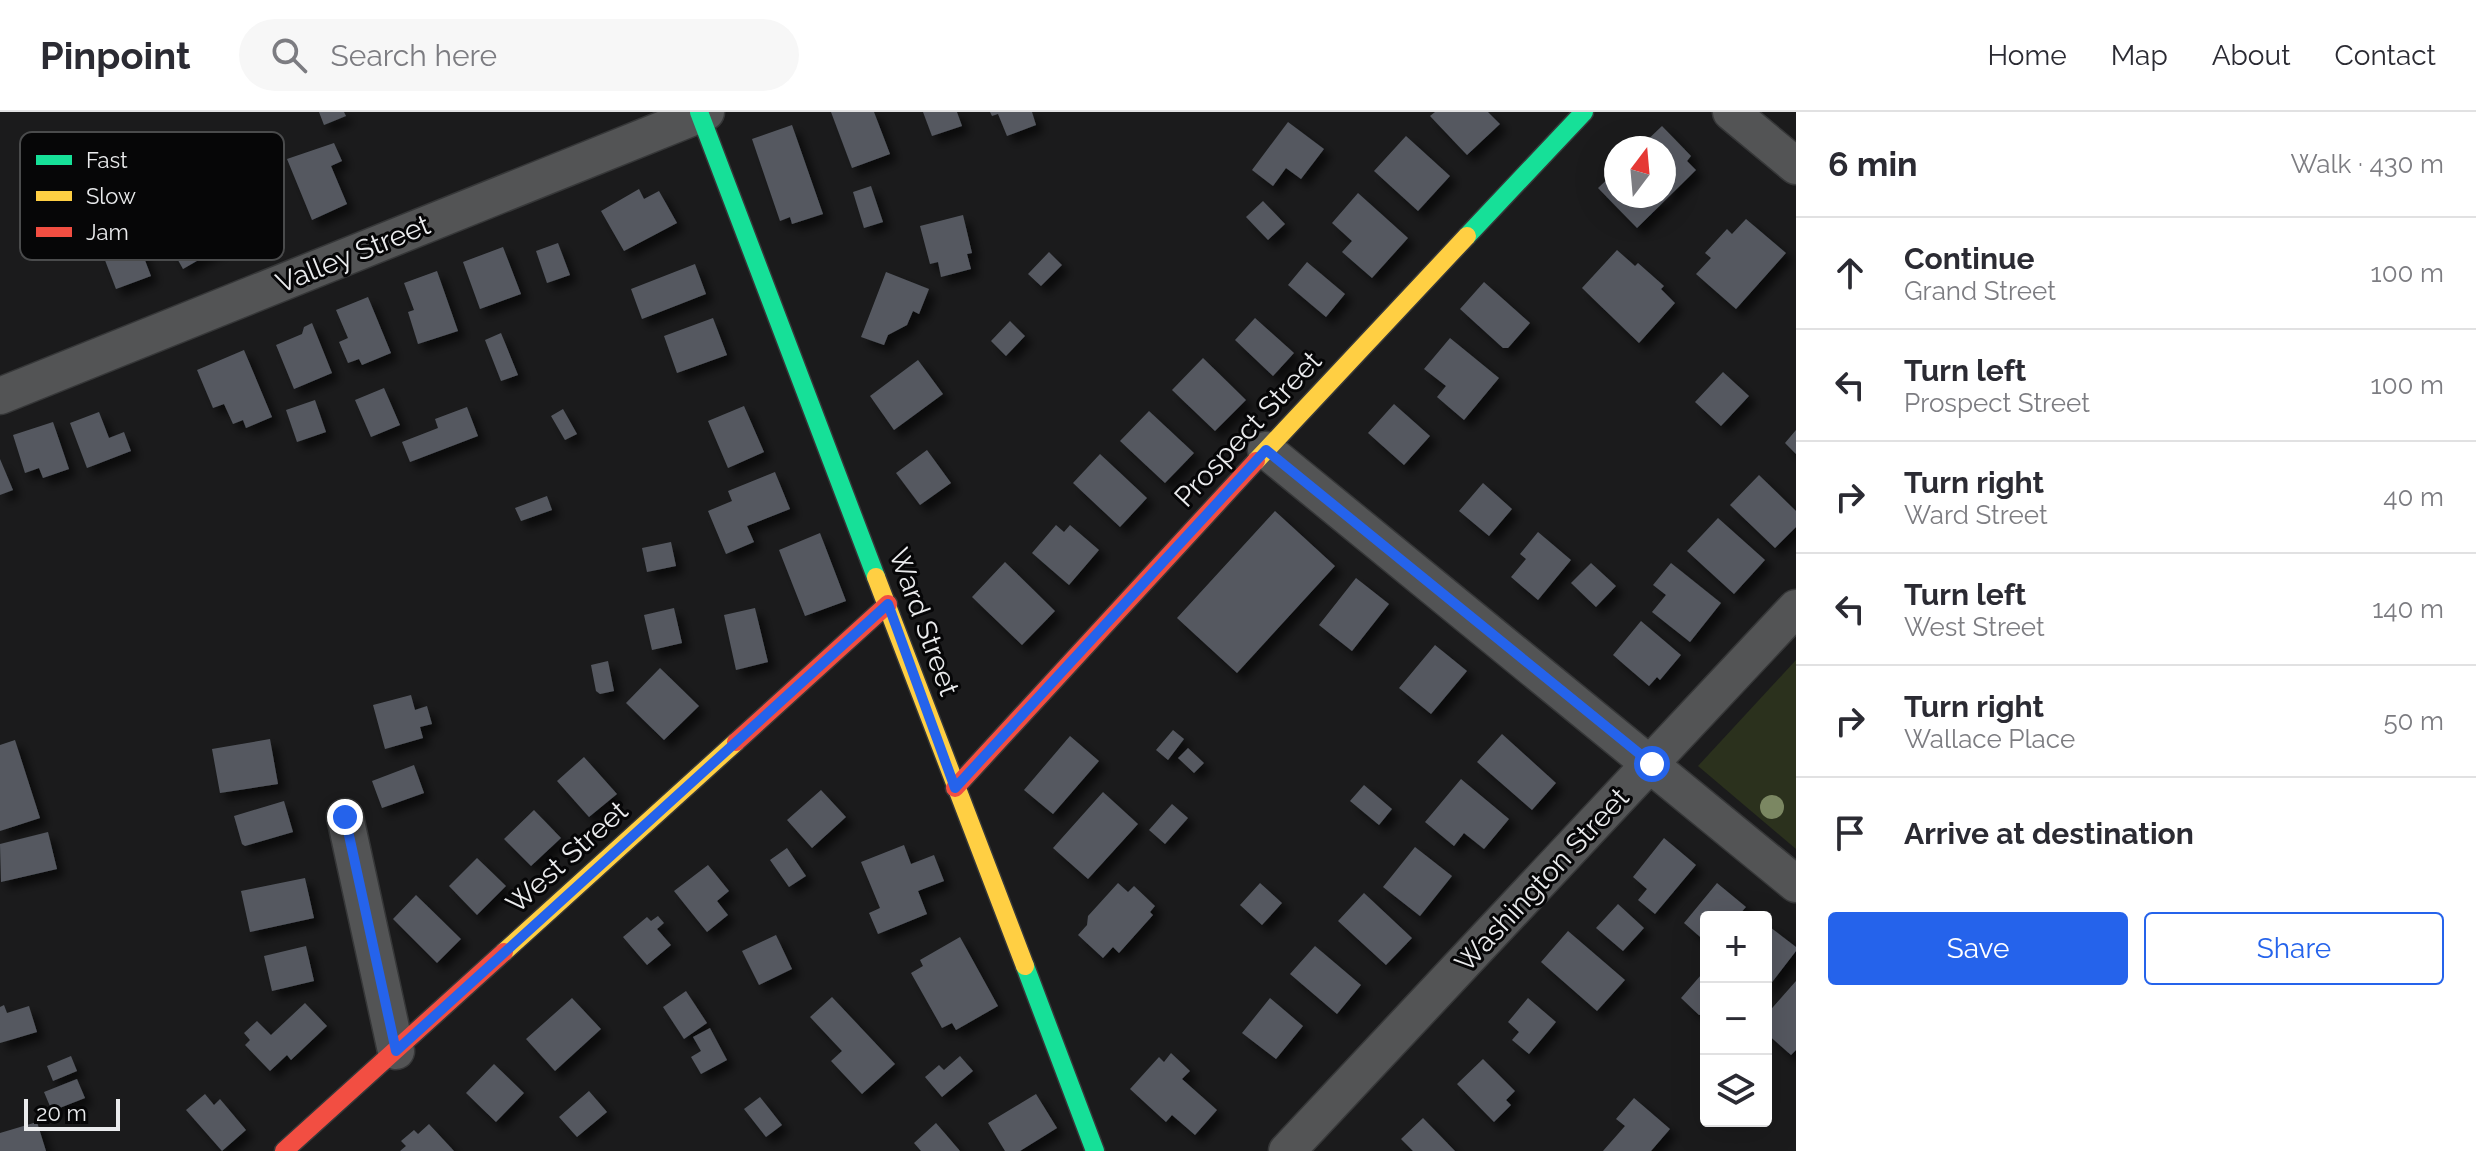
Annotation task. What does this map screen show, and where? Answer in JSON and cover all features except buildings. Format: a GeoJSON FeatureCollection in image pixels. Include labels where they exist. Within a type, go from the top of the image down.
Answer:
{"type":"FeatureCollection","features":[{"type":"Feature","properties":{"kind":"street","name":"Prospect Street"},"geometry":{"type":"LineString","coordinates":[[955,788],[1266,450],[1584,112]]}},
{"type":"Feature","properties":{"kind":"street"},"geometry":{"type":"LineString","coordinates":[[1731,112],[1796,166]]}},
{"type":"Feature","properties":{"kind":"street","name":"Valley Street"},"geometry":{"type":"LineString","coordinates":[[0,396],[702,113]]}},
{"type":"Feature","properties":{"kind":"street","name":"Ward Street"},"geometry":{"type":"LineString","coordinates":[[702,113],[888,604],[1086,1147]]}},
{"type":"Feature","properties":{"kind":"street"},"geometry":{"type":"LineString","coordinates":[[1266,450],[1796,884]]}},
{"type":"Feature","properties":{"kind":"street","name":"West Street"},"geometry":{"type":"LineString","coordinates":[[284,1151],[888,604]]}},
{"type":"Feature","properties":{"kind":"street","name":"Washington Street"},"geometry":{"type":"LineString","coordinates":[[1287,1151],[1796,608]]}},
{"type":"Feature","properties":{"kind":"street"},"geometry":{"type":"LineString","coordinates":[[345,817],[396,1051]]}},
{"type":"Feature","properties":{"kind":"green space"},"geometry":{"type":"Polygon","coordinates":[[[1796,660],[1796,849],[1698,766],[1796,660]]]}},
{"type":"Feature","properties":{"kind":"traffic: fast"},"geometry":{"type":"LineString","coordinates":[[699,112],[876,577]]}},
{"type":"Feature","properties":{"kind":"traffic: fast"},"geometry":{"type":"LineString","coordinates":[[1467,236],[1584,112]]}},
{"type":"Feature","properties":{"kind":"traffic: fast"},"geometry":{"type":"LineString","coordinates":[[1025,966],[1095,1151]]}},
{"type":"Feature","properties":{"kind":"traffic: slow"},"geometry":{"type":"LineString","coordinates":[[1256,461],[1467,236]]}},
{"type":"Feature","properties":{"kind":"traffic: slow"},"geometry":{"type":"LineString","coordinates":[[876,577],[1025,966]]}},
{"type":"Feature","properties":{"kind":"traffic: slow"},"geometry":{"type":"LineString","coordinates":[[504,952],[736,742]]}},
{"type":"Feature","properties":{"kind":"traffic: jam"},"geometry":{"type":"LineString","coordinates":[[955,788],[1256,461]]}},
{"type":"Feature","properties":{"kind":"traffic: jam"},"geometry":{"type":"LineString","coordinates":[[736,742],[888,604]]}},
{"type":"Feature","properties":{"kind":"traffic: jam"},"geometry":{"type":"LineString","coordinates":[[284,1151],[504,952]]}},
{"type":"Feature","properties":{"kind":"route"},"geometry":{"type":"LineString","coordinates":[[345,817],[396,1051],[888,604],[955,788],[1266,450],[1652,764]]}}]}
